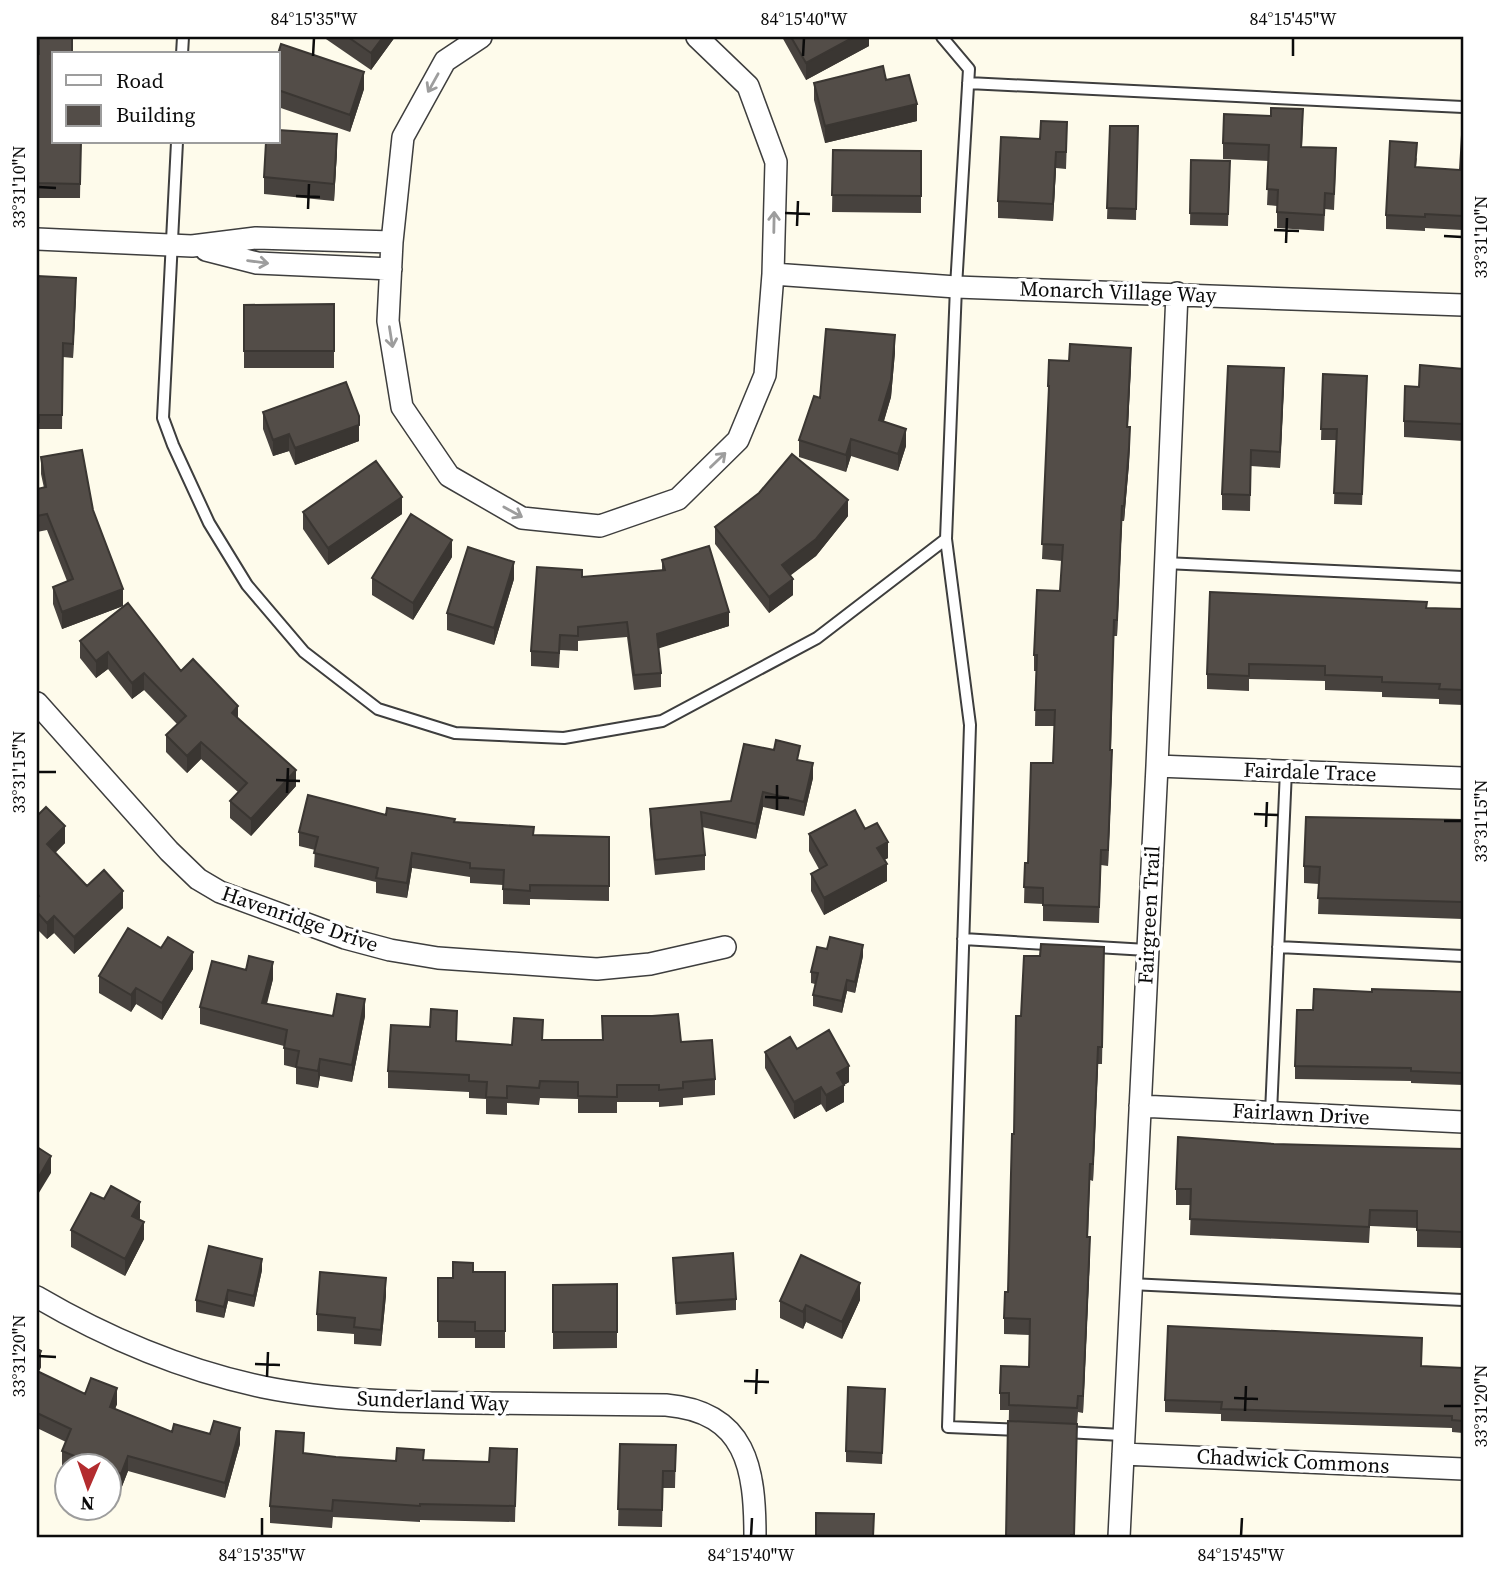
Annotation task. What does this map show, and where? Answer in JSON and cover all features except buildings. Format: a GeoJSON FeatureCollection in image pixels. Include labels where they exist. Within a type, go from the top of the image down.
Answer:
{"type":"FeatureCollection","features":[{"type":"Feature","properties":{"kind":"street"},"geometry":{"type":"LineString","coordinates":[[481,37],[445,61],[403,137],[392,242],[388,321],[402,407],[449,476],[522,518],[600,526],[678,499],[738,440],[765,375],[773,274],[776,162],[748,86],[697,37]]}},
{"type":"Feature","properties":{"kind":"street"},"geometry":{"type":"LineString","coordinates":[[37,239],[182,246],[256,238],[392,242]]}},
{"type":"Feature","properties":{"kind":"street"},"geometry":{"type":"LineString","coordinates":[[182,246],[257,263],[391,269]]}},
{"type":"Feature","properties":{"kind":"street","name":"Monarch Village Way"},"geometry":{"type":"LineString","coordinates":[[773,274],[956,287],[1463,305]]}},
{"type":"Feature","properties":{"kind":"street","name":"Fairgreen Trail"},"geometry":{"type":"LineString","coordinates":[[1119,1537],[1177,293]]}},
{"type":"Feature","properties":{"kind":"street","name":"Havenridge Drive"},"geometry":{"type":"LineString","coordinates":[[37,703],[169,851],[198,879],[220,892],[345,938],[390,950],[438,958],[597,969],[650,964],[725,947]]}},
{"type":"Feature","properties":{"kind":"street","name":"Fairdale Trace"},"geometry":{"type":"LineString","coordinates":[[1157,766],[1463,778]]}},
{"type":"Feature","properties":{"kind":"street","name":"Fairlawn Drive"},"geometry":{"type":"LineString","coordinates":[[1140,1106],[1463,1122]]}},
{"type":"Feature","properties":{"kind":"street","name":"Sunderland Way"},"geometry":{"type":"LineString","coordinates":[[37,1297],[94,1329],[142,1349],[204,1372],[276,1389],[396,1402],[666,1405],[692,1409],[719,1423],[747,1458],[754,1492],[755,1537]]}},
{"type":"Feature","properties":{"kind":"street","name":"Chadwick Commons"},"geometry":{"type":"LineString","coordinates":[[1122,1444],[1463,1469]]}},
{"type":"Feature","properties":{"kind":"lane"},"geometry":{"type":"LineString","coordinates":[[942,37],[969,69],[956,287],[946,539],[970,724],[948,1427],[1028,1431]]}},
{"type":"Feature","properties":{"kind":"lane"},"geometry":{"type":"LineString","coordinates":[[968,83],[1463,107]]}},
{"type":"Feature","properties":{"kind":"lane"},"geometry":{"type":"LineString","coordinates":[[177,144],[182,246],[163,418],[209,523],[247,585],[304,652],[378,709],[455,733],[564,738],[662,721],[817,638],[946,539]]}},
{"type":"Feature","properties":{"kind":"lane"},"geometry":{"type":"LineString","coordinates":[[1165,563],[1463,577]]}},
{"type":"Feature","properties":{"kind":"lane"},"geometry":{"type":"LineString","coordinates":[[1271,1113],[1286,770]]}},
{"type":"Feature","properties":{"kind":"lane"},"geometry":{"type":"LineString","coordinates":[[963,939],[1147,950]]}},
{"type":"Feature","properties":{"kind":"lane"},"geometry":{"type":"LineString","coordinates":[[1278,947],[1463,956]]}},
{"type":"Feature","properties":{"kind":"lane"},"geometry":{"type":"LineString","coordinates":[[1130,1284],[1463,1300]]}},
{"type":"Feature","properties":{"kind":"lane"},"geometry":{"type":"LineString","coordinates":[[1055,1432],[1122,1444]]}}]}
